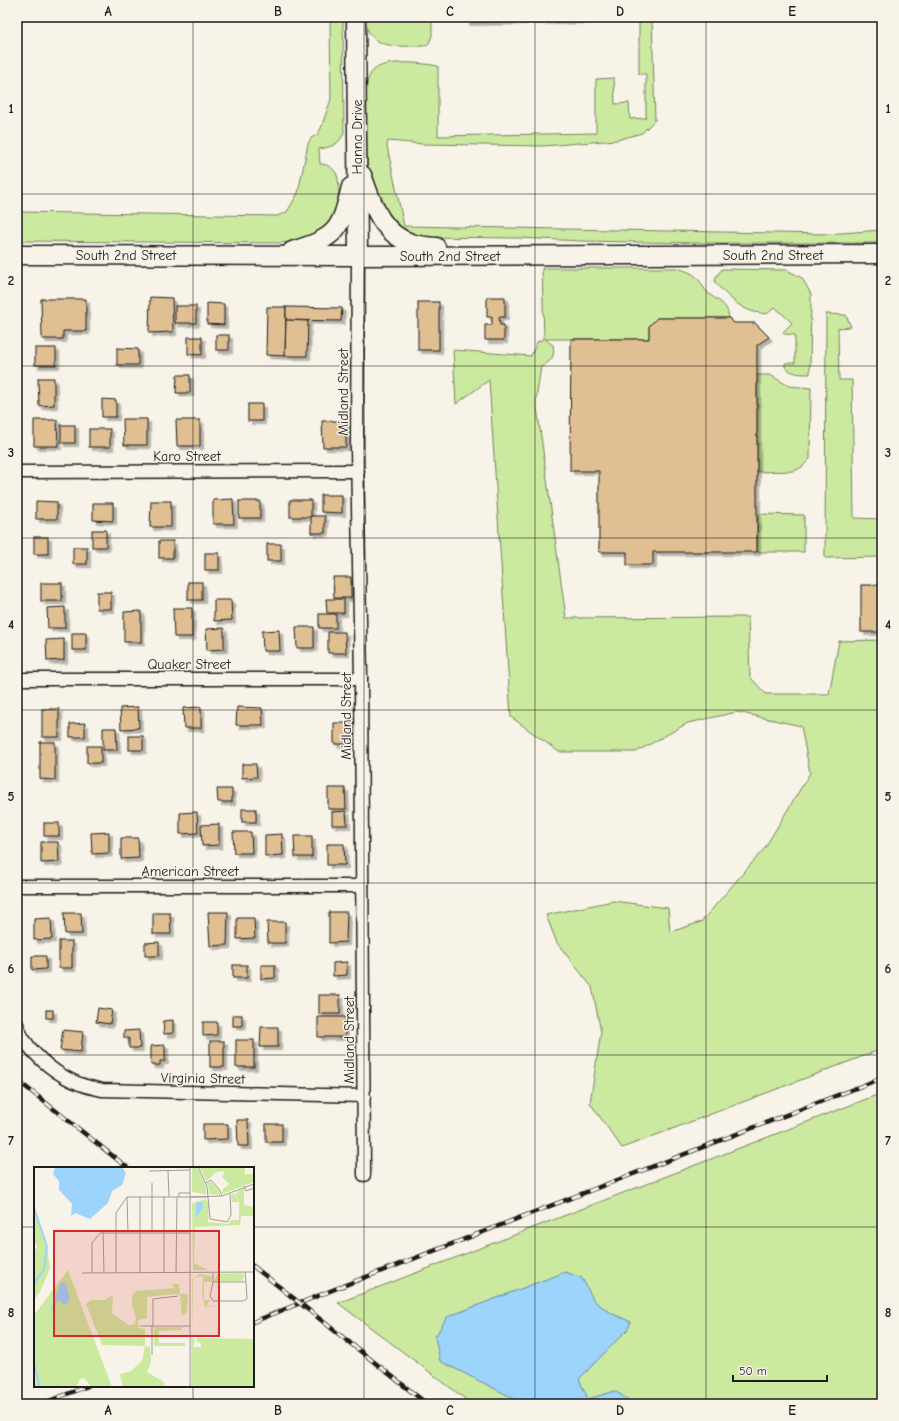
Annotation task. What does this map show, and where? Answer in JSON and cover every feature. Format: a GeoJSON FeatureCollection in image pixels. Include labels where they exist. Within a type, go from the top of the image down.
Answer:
{"type":"FeatureCollection","features":[{"type":"Feature","properties":{"kind":"main road","name":"Hanna Drive"},"geometry":{"type":"LineString","coordinates":[[356,17],[358,256]]}},
{"type":"Feature","properties":{"kind":"main road"},"geometry":{"type":"LineString","coordinates":[[357,163],[375,211],[391,232],[401,239],[412,243],[500,256]]}},
{"type":"Feature","properties":{"kind":"main road"},"geometry":{"type":"LineString","coordinates":[[276,256],[315,244],[328,237],[337,227],[344,215],[357,163]]}},
{"type":"Feature","properties":{"kind":"main road","name":"South 2nd Street"},"geometry":{"type":"LineString","coordinates":[[17,255],[500,256],[882,254]]}},
{"type":"Feature","properties":{"kind":"street","name":"Midland Street"},"geometry":{"type":"LineString","coordinates":[[358,256],[358,471],[361,679],[364,1175]]}},
{"type":"Feature","properties":{"kind":"street","name":"Karo Street"},"geometry":{"type":"LineString","coordinates":[[17,472],[358,471]]}},
{"type":"Feature","properties":{"kind":"street","name":"Quaker Street"},"geometry":{"type":"LineString","coordinates":[[17,679],[361,679]]}},
{"type":"Feature","properties":{"kind":"street","name":"American Street"},"geometry":{"type":"LineString","coordinates":[[17,886],[362,886]]}},
{"type":"Feature","properties":{"kind":"street","name":"Virginia Street"},"geometry":{"type":"LineString","coordinates":[[17,1024],[29,1046],[48,1065],[81,1085],[113,1091],[364,1096]]}},
{"type":"Feature","properties":{"kind":"green space"},"geometry":{"type":"Polygon","coordinates":[[[330,17],[343,17],[344,133],[340,140],[334,145],[319,149],[320,164],[328,166],[334,170],[337,175],[339,185],[335,213],[331,223],[326,228],[308,238],[280,243],[17,241],[17,212],[277,216],[287,212],[298,193],[308,144],[311,138],[318,134],[331,99],[330,17]]]}},
{"type":"Feature","properties":{"kind":"green space"},"geometry":{"type":"Polygon","coordinates":[[[365,17],[432,17],[432,36],[428,45],[423,46],[395,46],[386,44],[371,36],[367,28],[365,17]]]}},
{"type":"Feature","properties":{"kind":"green space"},"geometry":{"type":"Polygon","coordinates":[[[639,17],[652,17],[655,120],[642,133],[617,140],[543,146],[422,144],[388,141],[387,146],[404,226],[827,234],[882,230],[882,243],[699,243],[419,237],[394,227],[371,185],[367,166],[366,90],[369,77],[374,70],[387,64],[395,63],[414,63],[438,66],[438,136],[596,133],[596,79],[614,78],[615,104],[629,103],[630,119],[646,118],[646,74],[639,74],[639,17]]]}},
{"type":"Feature","properties":{"kind":"green space"},"geometry":{"type":"Polygon","coordinates":[[[542,268],[678,268],[690,272],[695,276],[705,290],[722,303],[727,309],[729,318],[657,318],[649,326],[649,339],[545,339],[553,345],[554,353],[552,358],[541,367],[536,400],[566,618],[748,617],[750,677],[766,694],[829,694],[839,641],[882,640],[882,1049],[622,1148],[590,1103],[601,1032],[592,987],[557,943],[546,915],[613,901],[668,908],[670,932],[701,922],[764,849],[810,773],[801,726],[737,712],[688,723],[636,752],[559,752],[511,717],[489,380],[456,404],[453,350],[531,356],[537,342],[544,339],[542,268]]]}},
{"type":"Feature","properties":{"kind":"green space"},"geometry":{"type":"Polygon","coordinates":[[[722,269],[787,270],[802,278],[811,294],[810,374],[800,374],[785,367],[785,363],[795,363],[795,335],[784,334],[783,332],[792,323],[775,307],[767,314],[748,310],[733,300],[715,282],[716,277],[722,269]]]}},
{"type":"Feature","properties":{"kind":"green space"},"geometry":{"type":"Polygon","coordinates":[[[826,314],[846,315],[851,327],[838,328],[839,380],[852,380],[854,518],[882,519],[882,557],[825,558],[826,314]]]}},
{"type":"Feature","properties":{"kind":"green space"},"geometry":{"type":"Polygon","coordinates":[[[757,375],[770,375],[789,386],[811,388],[810,459],[802,467],[794,471],[757,472],[757,375]]]}},
{"type":"Feature","properties":{"kind":"green space"},"geometry":{"type":"Polygon","coordinates":[[[758,514],[804,515],[804,552],[757,552],[758,514]]]}},
{"type":"Feature","properties":{"kind":"green space"},"geometry":{"type":"Polygon","coordinates":[[[882,1093],[882,1404],[472,1404],[338,1303],[882,1093]]]}},
{"type":"Feature","properties":{"kind":"water"},"geometry":{"type":"Polygon","coordinates":[[[565,1272],[582,1278],[594,1301],[611,1313],[631,1322],[627,1330],[579,1379],[588,1399],[615,1391],[627,1399],[629,1404],[525,1404],[440,1361],[435,1337],[447,1317],[565,1272]]]}},
{"type":"Feature","properties":{"kind":"building"},"geometry":{"type":"Polygon","coordinates":[[[466,17],[524,17],[524,21],[466,22],[466,17]]]}},
{"type":"Feature","properties":{"kind":"building"},"geometry":{"type":"Polygon","coordinates":[[[534,17],[594,17],[594,20],[534,21],[534,17]]]}},
{"type":"Feature","properties":{"kind":"building"},"geometry":{"type":"Polygon","coordinates":[[[150,297],[172,298],[173,332],[149,333],[150,297]]]}},
{"type":"Feature","properties":{"kind":"building"},"geometry":{"type":"Polygon","coordinates":[[[487,297],[505,297],[505,317],[499,317],[500,325],[504,325],[504,340],[485,340],[485,325],[492,325],[492,317],[487,317],[487,297]]]}},
{"type":"Feature","properties":{"kind":"building"},"geometry":{"type":"Polygon","coordinates":[[[41,299],[86,299],[86,331],[63,331],[63,339],[42,339],[41,299]]]}},
{"type":"Feature","properties":{"kind":"building"},"geometry":{"type":"Polygon","coordinates":[[[418,302],[439,302],[439,350],[418,350],[418,302]]]}},
{"type":"Feature","properties":{"kind":"building"},"geometry":{"type":"Polygon","coordinates":[[[207,303],[224,304],[224,325],[207,324],[207,303]]]}},
{"type":"Feature","properties":{"kind":"building"},"geometry":{"type":"Polygon","coordinates":[[[175,306],[196,306],[196,323],[175,323],[175,306]]]}},
{"type":"Feature","properties":{"kind":"building"},"geometry":{"type":"Polygon","coordinates":[[[267,307],[286,307],[285,356],[266,355],[267,307]]]}},
{"type":"Feature","properties":{"kind":"building"},"geometry":{"type":"Polygon","coordinates":[[[286,307],[342,308],[341,321],[286,320],[286,307]]]}},
{"type":"Feature","properties":{"kind":"building"},"geometry":{"type":"Polygon","coordinates":[[[657,318],[729,318],[734,323],[755,323],[769,337],[757,345],[757,552],[653,552],[653,565],[627,565],[627,552],[599,552],[599,471],[570,471],[571,339],[649,339],[649,326],[657,318]]]}},
{"type":"Feature","properties":{"kind":"building"},"geometry":{"type":"Polygon","coordinates":[[[286,320],[308,321],[307,356],[285,356],[286,320]]]}},
{"type":"Feature","properties":{"kind":"building"},"geometry":{"type":"Polygon","coordinates":[[[216,335],[229,335],[229,350],[216,350],[216,335]]]}},
{"type":"Feature","properties":{"kind":"building"},"geometry":{"type":"Polygon","coordinates":[[[188,337],[202,337],[202,355],[188,354],[188,337]]]}},
{"type":"Feature","properties":{"kind":"building"},"geometry":{"type":"Polygon","coordinates":[[[35,348],[56,348],[56,365],[35,365],[35,348]]]}},
{"type":"Feature","properties":{"kind":"building"},"geometry":{"type":"Polygon","coordinates":[[[117,348],[138,349],[138,365],[117,365],[117,348]]]}},
{"type":"Feature","properties":{"kind":"building"},"geometry":{"type":"Polygon","coordinates":[[[177,375],[190,375],[190,393],[176,393],[177,375]]]}},
{"type":"Feature","properties":{"kind":"building"},"geometry":{"type":"Polygon","coordinates":[[[38,378],[54,378],[54,405],[39,406],[38,378]]]}},
{"type":"Feature","properties":{"kind":"building"},"geometry":{"type":"Polygon","coordinates":[[[102,399],[116,400],[116,417],[102,417],[102,399]]]}},
{"type":"Feature","properties":{"kind":"building"},"geometry":{"type":"Polygon","coordinates":[[[248,404],[262,404],[262,421],[248,421],[248,404]]]}},
{"type":"Feature","properties":{"kind":"building"},"geometry":{"type":"Polygon","coordinates":[[[123,419],[147,419],[147,445],[124,445],[123,419]]]}},
{"type":"Feature","properties":{"kind":"building"},"geometry":{"type":"Polygon","coordinates":[[[34,420],[57,420],[58,446],[34,446],[34,420]]]}},
{"type":"Feature","properties":{"kind":"building"},"geometry":{"type":"Polygon","coordinates":[[[176,420],[200,420],[200,446],[177,446],[176,420]]]}},
{"type":"Feature","properties":{"kind":"building"},"geometry":{"type":"Polygon","coordinates":[[[322,421],[346,421],[346,447],[323,447],[322,421]]]}},
{"type":"Feature","properties":{"kind":"building"},"geometry":{"type":"Polygon","coordinates":[[[61,425],[75,425],[75,443],[61,443],[61,425]]]}},
{"type":"Feature","properties":{"kind":"building"},"geometry":{"type":"Polygon","coordinates":[[[89,429],[110,429],[110,447],[89,447],[89,429]]]}},
{"type":"Feature","properties":{"kind":"building"},"geometry":{"type":"Polygon","coordinates":[[[321,495],[342,495],[342,513],[321,512],[321,495]]]}},
{"type":"Feature","properties":{"kind":"building"},"geometry":{"type":"Polygon","coordinates":[[[233,499],[234,524],[213,524],[213,500],[233,499]]]}},
{"type":"Feature","properties":{"kind":"building"},"geometry":{"type":"Polygon","coordinates":[[[290,500],[311,500],[311,517],[290,517],[290,500]]]}},
{"type":"Feature","properties":{"kind":"building"},"geometry":{"type":"Polygon","coordinates":[[[36,501],[57,502],[57,519],[36,519],[36,501]]]}},
{"type":"Feature","properties":{"kind":"building"},"geometry":{"type":"Polygon","coordinates":[[[151,501],[171,501],[171,527],[150,527],[151,501]]]}},
{"type":"Feature","properties":{"kind":"building"},"geometry":{"type":"Polygon","coordinates":[[[239,501],[260,501],[260,518],[239,518],[239,501]]]}},
{"type":"Feature","properties":{"kind":"building"},"geometry":{"type":"Polygon","coordinates":[[[93,503],[113,503],[113,521],[93,520],[93,503]]]}},
{"type":"Feature","properties":{"kind":"building"},"geometry":{"type":"Polygon","coordinates":[[[311,516],[325,516],[325,533],[311,533],[311,516]]]}},
{"type":"Feature","properties":{"kind":"building"},"geometry":{"type":"Polygon","coordinates":[[[92,530],[106,530],[106,547],[92,547],[92,530]]]}},
{"type":"Feature","properties":{"kind":"building"},"geometry":{"type":"Polygon","coordinates":[[[34,537],[48,537],[48,554],[34,554],[34,537]]]}},
{"type":"Feature","properties":{"kind":"building"},"geometry":{"type":"Polygon","coordinates":[[[159,541],[173,541],[173,558],[159,558],[159,541]]]}},
{"type":"Feature","properties":{"kind":"building"},"geometry":{"type":"Polygon","coordinates":[[[267,544],[281,544],[281,561],[267,561],[267,544]]]}},
{"type":"Feature","properties":{"kind":"building"},"geometry":{"type":"Polygon","coordinates":[[[73,547],[87,547],[87,564],[73,564],[73,547]]]}},
{"type":"Feature","properties":{"kind":"building"},"geometry":{"type":"Polygon","coordinates":[[[205,553],[219,553],[219,570],[205,570],[205,553]]]}},
{"type":"Feature","properties":{"kind":"building"},"geometry":{"type":"Polygon","coordinates":[[[333,577],[351,577],[351,598],[334,598],[333,577]]]}},
{"type":"Feature","properties":{"kind":"building"},"geometry":{"type":"Polygon","coordinates":[[[188,582],[202,582],[202,600],[188,600],[188,582]]]}},
{"type":"Feature","properties":{"kind":"building"},"geometry":{"type":"Polygon","coordinates":[[[41,583],[62,583],[62,601],[41,601],[41,583]]]}},
{"type":"Feature","properties":{"kind":"building"},"geometry":{"type":"Polygon","coordinates":[[[861,585],[882,585],[882,632],[861,632],[861,585]]]}},
{"type":"Feature","properties":{"kind":"building"},"geometry":{"type":"Polygon","coordinates":[[[97,592],[111,592],[111,609],[97,609],[97,592]]]}},
{"type":"Feature","properties":{"kind":"building"},"geometry":{"type":"Polygon","coordinates":[[[326,599],[344,599],[344,613],[327,613],[326,599]]]}},
{"type":"Feature","properties":{"kind":"building"},"geometry":{"type":"Polygon","coordinates":[[[214,600],[231,600],[232,620],[214,621],[214,600]]]}},
{"type":"Feature","properties":{"kind":"building"},"geometry":{"type":"Polygon","coordinates":[[[65,607],[65,628],[48,628],[47,608],[65,607]]]}},
{"type":"Feature","properties":{"kind":"building"},"geometry":{"type":"Polygon","coordinates":[[[173,608],[192,608],[192,637],[174,637],[173,608]]]}},
{"type":"Feature","properties":{"kind":"building"},"geometry":{"type":"Polygon","coordinates":[[[141,611],[141,642],[124,642],[124,612],[141,611]]]}},
{"type":"Feature","properties":{"kind":"building"},"geometry":{"type":"Polygon","coordinates":[[[319,614],[336,614],[336,628],[319,628],[319,614]]]}},
{"type":"Feature","properties":{"kind":"building"},"geometry":{"type":"Polygon","coordinates":[[[296,627],[314,627],[314,648],[297,648],[296,627]]]}},
{"type":"Feature","properties":{"kind":"building"},"geometry":{"type":"Polygon","coordinates":[[[224,628],[224,649],[207,650],[206,629],[224,628]]]}},
{"type":"Feature","properties":{"kind":"building"},"geometry":{"type":"Polygon","coordinates":[[[279,630],[280,651],[263,651],[262,631],[279,630]]]}},
{"type":"Feature","properties":{"kind":"building"},"geometry":{"type":"Polygon","coordinates":[[[328,632],[345,632],[346,653],[328,653],[328,632]]]}},
{"type":"Feature","properties":{"kind":"building"},"geometry":{"type":"Polygon","coordinates":[[[72,633],[86,633],[86,650],[72,650],[72,633]]]}},
{"type":"Feature","properties":{"kind":"building"},"geometry":{"type":"Polygon","coordinates":[[[64,639],[64,660],[47,661],[46,640],[64,639]]]}},
{"type":"Feature","properties":{"kind":"building"},"geometry":{"type":"Polygon","coordinates":[[[138,707],[139,728],[121,729],[120,708],[138,707]]]}},
{"type":"Feature","properties":{"kind":"building"},"geometry":{"type":"Polygon","coordinates":[[[201,707],[201,728],[184,728],[183,708],[201,707]]]}},
{"type":"Feature","properties":{"kind":"building"},"geometry":{"type":"Polygon","coordinates":[[[237,707],[262,708],[263,725],[236,725],[237,707]]]}},
{"type":"Feature","properties":{"kind":"building"},"geometry":{"type":"Polygon","coordinates":[[[42,709],[59,709],[59,737],[42,737],[42,709]]]}},
{"type":"Feature","properties":{"kind":"building"},"geometry":{"type":"Polygon","coordinates":[[[85,723],[85,737],[70,737],[70,724],[85,723]]]}},
{"type":"Feature","properties":{"kind":"building"},"geometry":{"type":"Polygon","coordinates":[[[334,723],[351,723],[352,744],[334,744],[334,723]]]}},
{"type":"Feature","properties":{"kind":"building"},"geometry":{"type":"Polygon","coordinates":[[[103,728],[116,728],[117,750],[103,750],[103,728]]]}},
{"type":"Feature","properties":{"kind":"building"},"geometry":{"type":"Polygon","coordinates":[[[129,736],[143,736],[143,750],[129,750],[129,736]]]}},
{"type":"Feature","properties":{"kind":"building"},"geometry":{"type":"Polygon","coordinates":[[[40,742],[55,742],[55,780],[40,779],[40,742]]]}},
{"type":"Feature","properties":{"kind":"building"},"geometry":{"type":"Polygon","coordinates":[[[87,746],[101,746],[101,763],[87,763],[87,746]]]}},
{"type":"Feature","properties":{"kind":"building"},"geometry":{"type":"Polygon","coordinates":[[[242,764],[256,764],[257,777],[242,778],[242,764]]]}},
{"type":"Feature","properties":{"kind":"building"},"geometry":{"type":"Polygon","coordinates":[[[328,788],[345,788],[346,809],[328,809],[328,788]]]}},
{"type":"Feature","properties":{"kind":"building"},"geometry":{"type":"Polygon","coordinates":[[[217,789],[232,789],[232,802],[218,802],[217,789]]]}},
{"type":"Feature","properties":{"kind":"building"},"geometry":{"type":"Polygon","coordinates":[[[242,809],[256,809],[256,822],[242,822],[242,809]]]}},
{"type":"Feature","properties":{"kind":"building"},"geometry":{"type":"Polygon","coordinates":[[[346,811],[347,825],[332,825],[332,812],[346,811]]]}},
{"type":"Feature","properties":{"kind":"building"},"geometry":{"type":"Polygon","coordinates":[[[197,812],[198,833],[180,834],[180,813],[197,812]]]}},
{"type":"Feature","properties":{"kind":"building"},"geometry":{"type":"Polygon","coordinates":[[[44,823],[59,823],[59,836],[44,836],[44,823]]]}},
{"type":"Feature","properties":{"kind":"building"},"geometry":{"type":"Polygon","coordinates":[[[219,824],[219,845],[202,846],[201,825],[219,824]]]}},
{"type":"Feature","properties":{"kind":"building"},"geometry":{"type":"Polygon","coordinates":[[[109,832],[109,853],[92,854],[91,833],[109,832]]]}},
{"type":"Feature","properties":{"kind":"building"},"geometry":{"type":"Polygon","coordinates":[[[233,832],[251,832],[252,853],[234,853],[233,832]]]}},
{"type":"Feature","properties":{"kind":"building"},"geometry":{"type":"Polygon","coordinates":[[[282,834],[283,855],[265,856],[265,835],[282,834]]]}},
{"type":"Feature","properties":{"kind":"building"},"geometry":{"type":"Polygon","coordinates":[[[294,836],[312,836],[312,857],[295,857],[294,836]]]}},
{"type":"Feature","properties":{"kind":"building"},"geometry":{"type":"Polygon","coordinates":[[[121,838],[138,838],[139,858],[121,859],[121,838]]]}},
{"type":"Feature","properties":{"kind":"building"},"geometry":{"type":"Polygon","coordinates":[[[41,842],[58,842],[59,862],[41,863],[41,842]]]}},
{"type":"Feature","properties":{"kind":"building"},"geometry":{"type":"Polygon","coordinates":[[[327,844],[344,844],[345,865],[327,865],[327,844]]]}},
{"type":"Feature","properties":{"kind":"building"},"geometry":{"type":"Polygon","coordinates":[[[208,912],[228,912],[227,945],[210,946],[208,912]]]}},
{"type":"Feature","properties":{"kind":"building"},"geometry":{"type":"Polygon","coordinates":[[[329,912],[347,912],[346,942],[329,943],[329,912]]]}},
{"type":"Feature","properties":{"kind":"building"},"geometry":{"type":"Polygon","coordinates":[[[64,913],[81,913],[82,934],[65,934],[64,913]]]}},
{"type":"Feature","properties":{"kind":"building"},"geometry":{"type":"Polygon","coordinates":[[[153,913],[170,913],[171,934],[153,934],[153,913]]]}},
{"type":"Feature","properties":{"kind":"building"},"geometry":{"type":"Polygon","coordinates":[[[51,918],[52,939],[34,940],[34,919],[51,918]]]}},
{"type":"Feature","properties":{"kind":"building"},"geometry":{"type":"Polygon","coordinates":[[[237,918],[254,918],[255,938],[237,939],[237,918]]]}},
{"type":"Feature","properties":{"kind":"building"},"geometry":{"type":"Polygon","coordinates":[[[267,922],[285,922],[285,943],[268,943],[267,922]]]}},
{"type":"Feature","properties":{"kind":"building"},"geometry":{"type":"Polygon","coordinates":[[[59,941],[72,941],[72,968],[59,968],[59,941]]]}},
{"type":"Feature","properties":{"kind":"building"},"geometry":{"type":"Polygon","coordinates":[[[159,942],[159,956],[145,956],[145,943],[159,942]]]}},
{"type":"Feature","properties":{"kind":"building"},"geometry":{"type":"Polygon","coordinates":[[[32,956],[46,956],[46,969],[32,970],[32,956]]]}},
{"type":"Feature","properties":{"kind":"building"},"geometry":{"type":"Polygon","coordinates":[[[347,962],[347,975],[333,976],[333,963],[347,962]]]}},
{"type":"Feature","properties":{"kind":"building"},"geometry":{"type":"Polygon","coordinates":[[[233,965],[247,965],[247,978],[233,978],[233,965]]]}},
{"type":"Feature","properties":{"kind":"building"},"geometry":{"type":"Polygon","coordinates":[[[261,965],[275,965],[275,978],[261,979],[261,965]]]}},
{"type":"Feature","properties":{"kind":"building"},"geometry":{"type":"Polygon","coordinates":[[[319,995],[340,995],[340,1014],[319,1014],[319,995]]]}},
{"type":"Feature","properties":{"kind":"building"},"geometry":{"type":"Polygon","coordinates":[[[98,1008],[112,1010],[110,1024],[96,1022],[98,1008]]]}},
{"type":"Feature","properties":{"kind":"building"},"geometry":{"type":"Polygon","coordinates":[[[46,1010],[53,1010],[53,1018],[46,1018],[46,1010]]]}},
{"type":"Feature","properties":{"kind":"building"},"geometry":{"type":"Polygon","coordinates":[[[233,1015],[242,1015],[242,1026],[233,1026],[233,1015]]]}},
{"type":"Feature","properties":{"kind":"building"},"geometry":{"type":"Polygon","coordinates":[[[318,1017],[345,1017],[345,1037],[318,1037],[318,1017]]]}},
{"type":"Feature","properties":{"kind":"building"},"geometry":{"type":"Polygon","coordinates":[[[173,1020],[173,1033],[164,1034],[163,1021],[173,1020]]]}},
{"type":"Feature","properties":{"kind":"building"},"geometry":{"type":"Polygon","coordinates":[[[203,1022],[217,1022],[217,1035],[203,1036],[203,1022]]]}},
{"type":"Feature","properties":{"kind":"building"},"geometry":{"type":"Polygon","coordinates":[[[261,1027],[278,1027],[278,1047],[260,1047],[261,1027]]]}},
{"type":"Feature","properties":{"kind":"building"},"geometry":{"type":"Polygon","coordinates":[[[63,1030],[83,1032],[81,1052],[60,1050],[63,1030]]]}},
{"type":"Feature","properties":{"kind":"building"},"geometry":{"type":"Polygon","coordinates":[[[139,1030],[140,1048],[129,1048],[129,1038],[124,1038],[124,1031],[139,1030]]]}},
{"type":"Feature","properties":{"kind":"building"},"geometry":{"type":"Polygon","coordinates":[[[236,1040],[254,1040],[254,1067],[236,1067],[236,1040]]]}},
{"type":"Feature","properties":{"kind":"building"},"geometry":{"type":"Polygon","coordinates":[[[210,1041],[224,1041],[224,1067],[210,1067],[210,1041]]]}},
{"type":"Feature","properties":{"kind":"building"},"geometry":{"type":"Polygon","coordinates":[[[165,1045],[165,1061],[160,1061],[160,1065],[151,1065],[151,1046],[165,1045]]]}},
{"type":"Feature","properties":{"kind":"building"},"geometry":{"type":"Polygon","coordinates":[[[237,1120],[248,1120],[249,1146],[238,1146],[237,1120]]]}},
{"type":"Feature","properties":{"kind":"building"},"geometry":{"type":"Polygon","coordinates":[[[203,1124],[228,1124],[228,1139],[203,1140],[203,1124]]]}},
{"type":"Feature","properties":{"kind":"building"},"geometry":{"type":"Polygon","coordinates":[[[266,1124],[282,1124],[282,1142],[266,1142],[266,1124]]]}},
{"type":"Feature","properties":{"kind":"railway"},"geometry":{"type":"LineString","coordinates":[[254,1322],[882,1078]]}},
{"type":"Feature","properties":{"kind":"railway"},"geometry":{"type":"LineString","coordinates":[[17,1080],[127,1167]]}},
{"type":"Feature","properties":{"kind":"railway"},"geometry":{"type":"LineString","coordinates":[[254,1267],[427,1404]]}},
{"type":"Feature","properties":{"kind":"railway"},"geometry":{"type":"LineString","coordinates":[[41,1404],[85,1387]]}}]}
